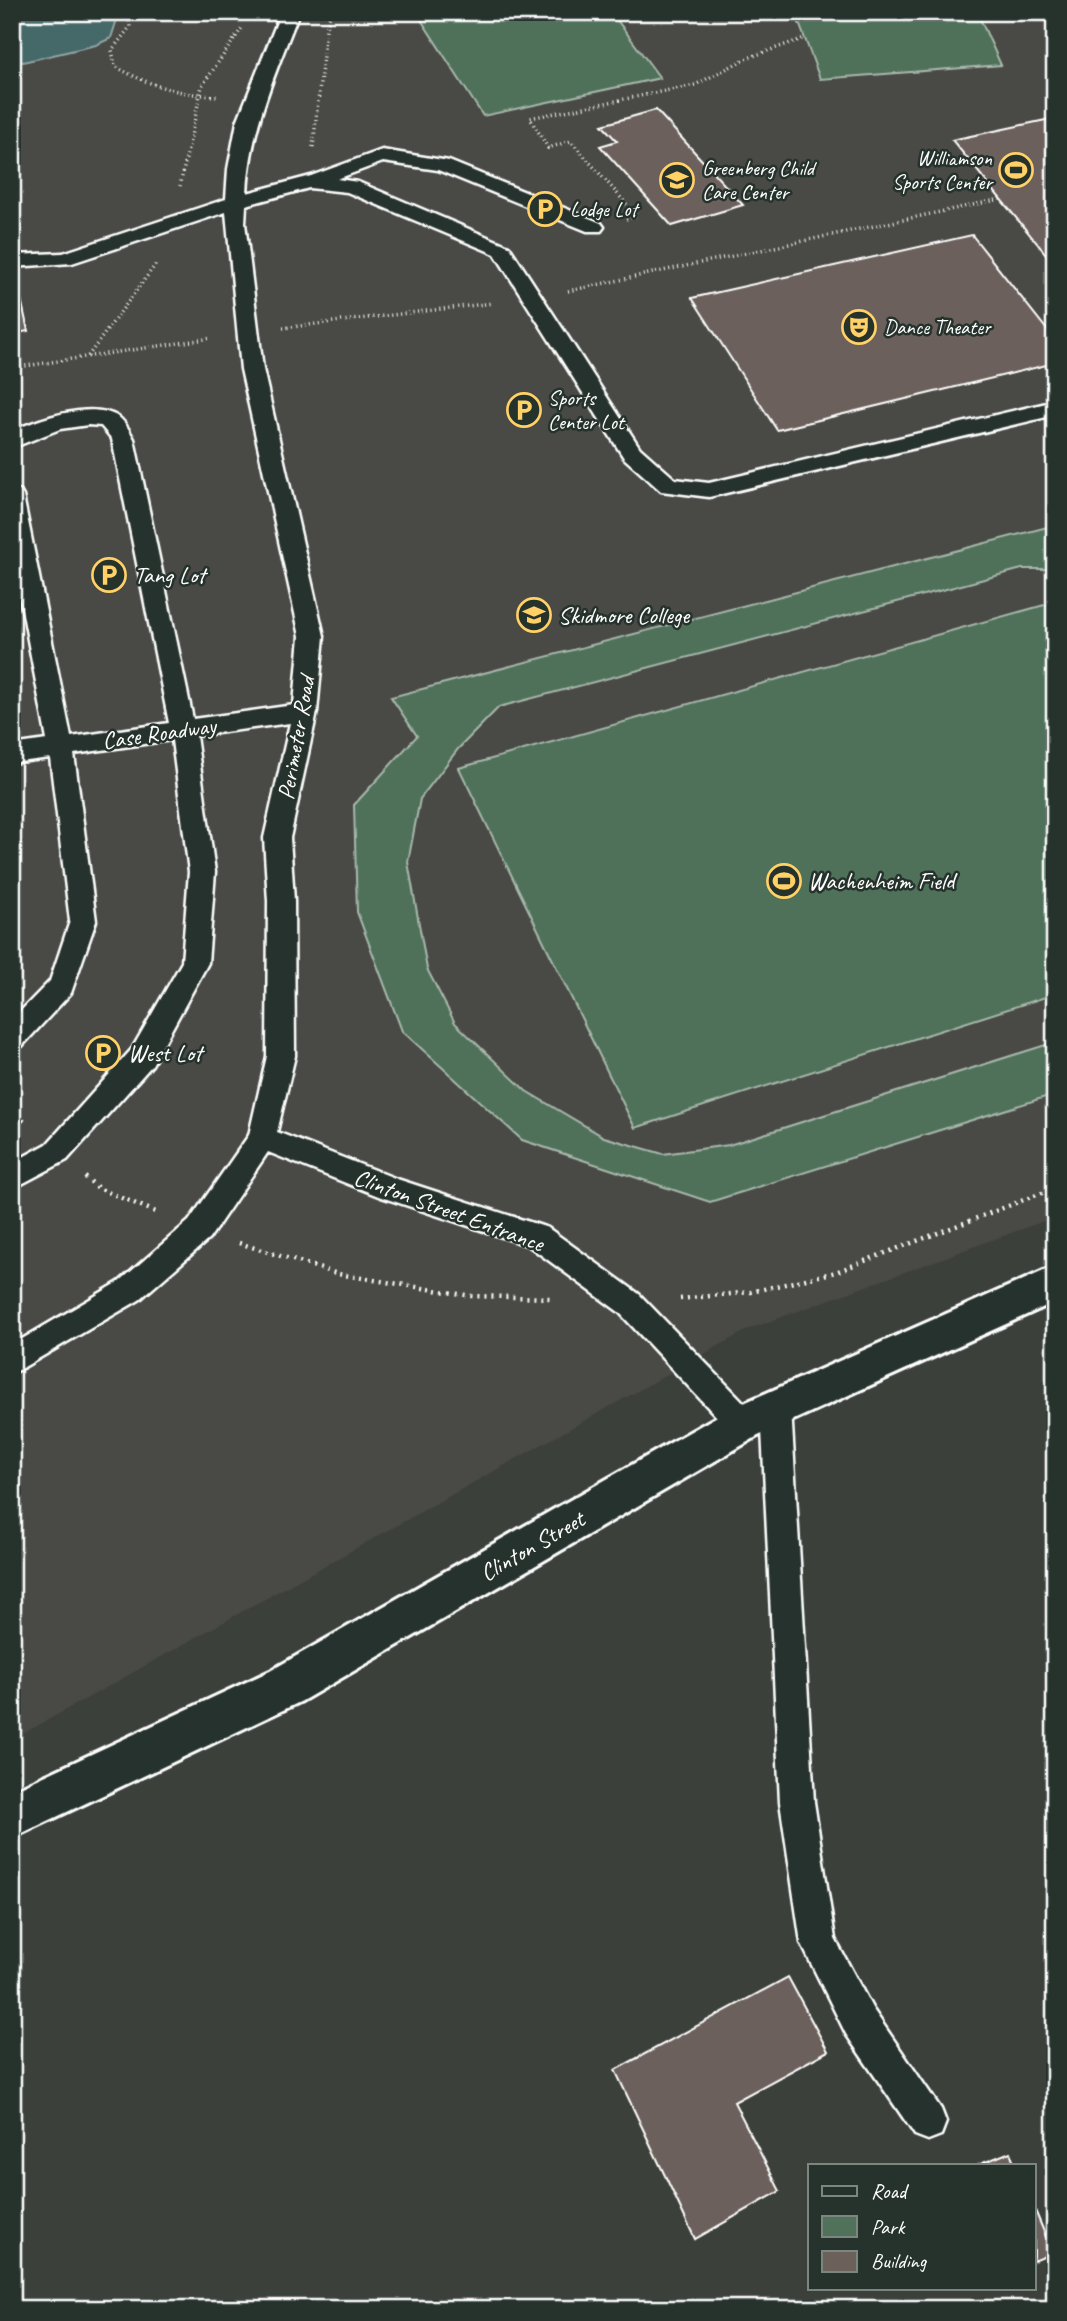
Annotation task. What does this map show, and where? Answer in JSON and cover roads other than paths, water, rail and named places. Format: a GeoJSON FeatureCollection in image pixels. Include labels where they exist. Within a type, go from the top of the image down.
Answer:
{"type":"FeatureCollection","features":[{"type":"Feature","properties":{"kind":"street","name":"Clinton Street"},"geometry":{"type":"LineString","coordinates":[[12,1815],[286,1686],[760,1416],[1055,1283]]}},
{"type":"Feature","properties":{"kind":"lane","name":"Perimeter Road"},"geometry":{"type":"LineString","coordinates":[[12,1360],[130,1291],[198,1230],[262,1138],[281,1055],[281,901],[277,838],[305,712],[312,636],[252,369],[235,223],[238,169],[247,121],[289,12]]}},
{"type":"Feature","properties":{"kind":"lane"},"geometry":{"type":"LineString","coordinates":[[12,261],[65,259],[236,202],[309,183],[382,156],[442,165],[594,227]]}},
{"type":"Feature","properties":{"kind":"lane"},"geometry":{"type":"LineString","coordinates":[[309,183],[351,186],[502,250],[632,453],[669,486],[709,490],[1055,408]]}},
{"type":"Feature","properties":{"kind":"lane"},"geometry":{"type":"LineString","coordinates":[[12,441],[33,428],[93,417],[110,421],[123,439],[183,730],[202,872],[195,963],[142,1057],[57,1152],[12,1177]]}},
{"type":"Feature","properties":{"kind":"lane"},"geometry":{"type":"LineString","coordinates":[[12,496],[61,747],[83,921],[62,986],[12,1038]]}},
{"type":"Feature","properties":{"kind":"lane","name":"Case Roadway"},"geometry":{"type":"LineString","coordinates":[[12,754],[305,712]]}},
{"type":"Feature","properties":{"kind":"lane","name":"Clinton Street Entrance"},"geometry":{"type":"LineString","coordinates":[[262,1138],[391,1189],[538,1237],[629,1304],[760,1416]]}},
{"type":"Feature","properties":{"kind":"lane"},"geometry":{"type":"LineString","coordinates":[[760,1416],[797,1802],[818,1943],[859,2021],[928,2122]]}},
{"type":"Feature","properties":{"kind":"water"},"geometry":{"type":"Polygon","coordinates":[[[12,12],[118,12],[118,16],[111,38],[96,45],[23,62],[12,60],[12,12]]]}},
{"type":"Feature","properties":{"kind":"place","name":"Williamson Sports Center"},"geometry":{"type":"Point","coordinates":[1016,170]}},
{"type":"Feature","properties":{"kind":"place","name":"Greenberg Child Care Center"},"geometry":{"type":"Point","coordinates":[677,180]}},
{"type":"Feature","properties":{"kind":"place","name":"Lodge Lot"},"geometry":{"type":"Point","coordinates":[545,209]}},
{"type":"Feature","properties":{"kind":"place","name":"Dance Theater"},"geometry":{"type":"Point","coordinates":[859,327]}},
{"type":"Feature","properties":{"kind":"place","name":"Sports Center Lot"},"geometry":{"type":"Point","coordinates":[524,410]}},
{"type":"Feature","properties":{"kind":"place","name":"Tang Lot"},"geometry":{"type":"Point","coordinates":[109,575]}},
{"type":"Feature","properties":{"kind":"place","name":"Skidmore College"},"geometry":{"type":"Point","coordinates":[534,615]}},
{"type":"Feature","properties":{"kind":"place","name":"Wachenheim Field"},"geometry":{"type":"Point","coordinates":[784,881]}},
{"type":"Feature","properties":{"kind":"place","name":"West Lot"},"geometry":{"type":"Point","coordinates":[103,1053]}}]}
